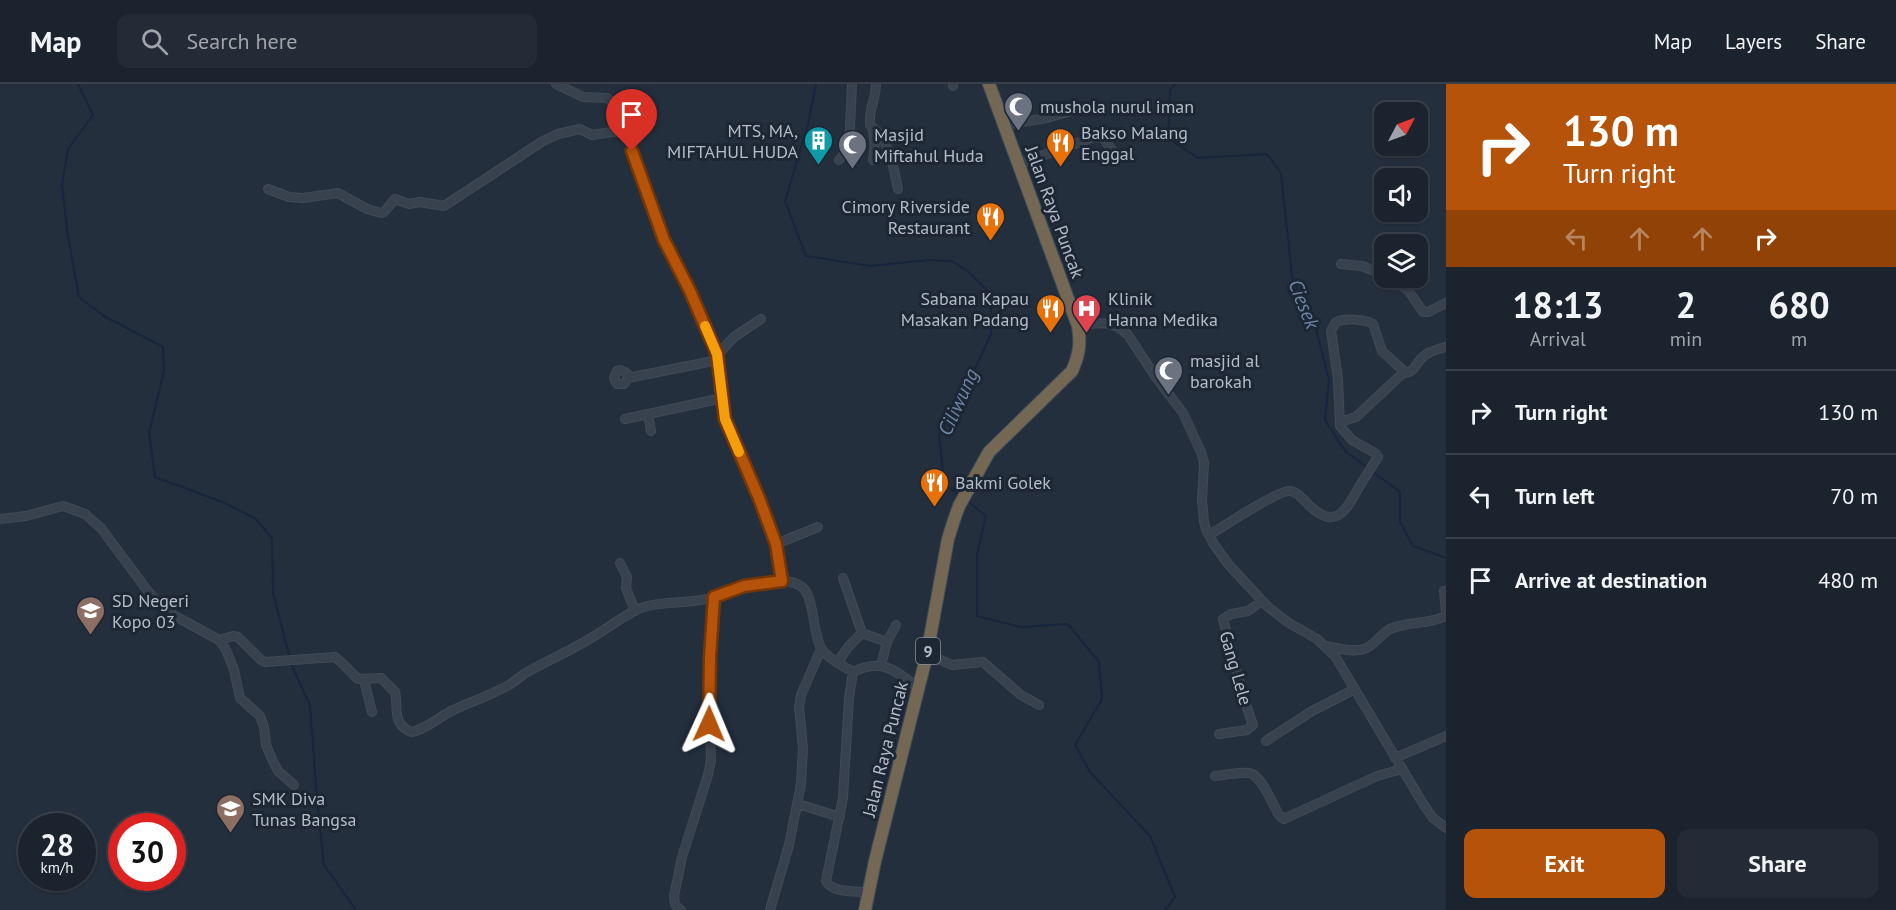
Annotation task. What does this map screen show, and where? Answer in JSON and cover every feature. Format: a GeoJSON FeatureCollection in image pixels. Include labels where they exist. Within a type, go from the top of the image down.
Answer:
{"type":"FeatureCollection","features":[{"type":"Feature","properties":{"kind":"highway","name":"Jalan Raya Puncak"},"geometry":{"type":"LineString","coordinates":[[865,910],[867,892],[927,654],[948,539],[959,506],[995,444],[1072,371],[1079,354],[1078,326],[989,84]]}},
{"type":"Feature","properties":{"kind":"street"},"geometry":{"type":"LineString","coordinates":[[556,84],[583,97],[610,99],[614,104],[664,240],[690,291],[718,357],[724,413],[776,544],[782,581]]}},
{"type":"Feature","properties":{"kind":"street"},"geometry":{"type":"LineString","coordinates":[[838,160],[849,149],[852,84]]}},
{"type":"Feature","properties":{"kind":"street"},"geometry":{"type":"LineString","coordinates":[[873,160],[875,151],[870,115],[876,96],[876,84]]}},
{"type":"Feature","properties":{"kind":"street"},"geometry":{"type":"LineString","coordinates":[[1004,125],[1047,118],[1078,109]]}},
{"type":"Feature","properties":{"kind":"street"},"geometry":{"type":"LineString","coordinates":[[870,125],[879,132],[886,145],[898,189]]}},
{"type":"Feature","properties":{"kind":"street"},"geometry":{"type":"LineString","coordinates":[[268,189],[303,198],[338,194],[367,209],[381,213],[395,199],[409,204],[420,202],[444,206],[522,153],[550,137],[580,129],[592,135],[625,130]]}},
{"type":"Feature","properties":{"kind":"street"},"geometry":{"type":"LineString","coordinates":[[1019,164],[1097,137],[1103,138],[1116,155]]}},
{"type":"Feature","properties":{"kind":"street"},"geometry":{"type":"LineString","coordinates":[[1341,264],[1362,266],[1374,271]]}},
{"type":"Feature","properties":{"kind":"street"},"geometry":{"type":"LineString","coordinates":[[1405,288],[1423,312],[1428,312],[1446,303]]}},
{"type":"Feature","properties":{"kind":"street"},"geometry":{"type":"LineString","coordinates":[[628,377],[692,365],[718,357],[734,338],[761,319]]}},
{"type":"Feature","properties":{"kind":"street"},"geometry":{"type":"LineString","coordinates":[[1209,536],[1286,491],[1294,492],[1321,515],[1328,518],[1336,517],[1347,510],[1378,457],[1352,440],[1342,429],[1331,331],[1336,322],[1341,320],[1369,321],[1373,324],[1382,351],[1404,372],[1408,373],[1429,352],[1446,347]]}},
{"type":"Feature","properties":{"kind":"street"},"geometry":{"type":"LineString","coordinates":[[1078,326],[1096,322],[1106,323],[1123,330],[1184,413],[1203,458],[1202,500],[1209,536],[1228,564],[1262,601],[1284,620],[1325,646],[1335,656],[1430,814],[1446,828]]}},
{"type":"Feature","properties":{"kind":"street"},"geometry":{"type":"LineString","coordinates":[[1340,422],[1356,417],[1404,372]]}},
{"type":"Feature","properties":{"kind":"street"},"geometry":{"type":"LineString","coordinates":[[624,419],[723,398]]}},
{"type":"Feature","properties":{"kind":"street"},"geometry":{"type":"LineString","coordinates":[[648,414],[651,431]]}},
{"type":"Feature","properties":{"kind":"street"},"geometry":{"type":"LineString","coordinates":[[0,519],[26,516],[63,506],[85,514],[102,528],[147,590],[166,611],[219,640],[234,670],[240,698],[260,716],[266,745],[272,759],[278,771],[294,785]]}},
{"type":"Feature","properties":{"kind":"street"},"geometry":{"type":"LineString","coordinates":[[776,544],[818,527]]}},
{"type":"Feature","properties":{"kind":"street"},"geometry":{"type":"LineString","coordinates":[[620,563],[627,577],[626,588],[635,611]]}},
{"type":"Feature","properties":{"kind":"street"},"geometry":{"type":"LineString","coordinates":[[843,578],[862,633]]}},
{"type":"Feature","properties":{"kind":"street"},"geometry":{"type":"LineString","coordinates":[[219,640],[236,636],[262,661],[270,663],[335,657],[357,678],[364,680],[379,678],[388,685],[395,693],[395,709],[400,723],[407,731],[414,732],[448,713],[510,685],[635,611],[656,605],[714,597],[744,586],[782,581],[796,584],[805,590],[821,650],[853,672]]}},
{"type":"Feature","properties":{"kind":"street"},"geometry":{"type":"LineString","coordinates":[[1443,591],[1446,611]]}},
{"type":"Feature","properties":{"kind":"street"},"geometry":{"type":"LineString","coordinates":[[676,908],[674,896],[682,857],[711,760],[709,705],[714,597]]}},
{"type":"Feature","properties":{"kind":"street","name":"Gang Lele"},"geometry":{"type":"LineString","coordinates":[[1220,734],[1247,730],[1253,725],[1223,619],[1231,614],[1248,611],[1262,601]]}},
{"type":"Feature","properties":{"kind":"street"},"geometry":{"type":"LineString","coordinates":[[1325,646],[1364,649],[1392,628],[1446,616]]}},
{"type":"Feature","properties":{"kind":"street"},"geometry":{"type":"LineString","coordinates":[[881,665],[887,642],[896,625]]}},
{"type":"Feature","properties":{"kind":"street"},"geometry":{"type":"LineString","coordinates":[[862,633],[887,642]]}},
{"type":"Feature","properties":{"kind":"street"},"geometry":{"type":"LineString","coordinates":[[837,663],[862,633]]}},
{"type":"Feature","properties":{"kind":"street"},"geometry":{"type":"LineString","coordinates":[[770,910],[798,804],[802,767],[800,700],[821,650]]}},
{"type":"Feature","properties":{"kind":"street"},"geometry":{"type":"LineString","coordinates":[[927,654],[952,665],[983,662],[1021,695],[1039,705]]}},
{"type":"Feature","properties":{"kind":"street"},"geometry":{"type":"LineString","coordinates":[[853,672],[865,667],[881,665],[919,688]]}},
{"type":"Feature","properties":{"kind":"street"},"geometry":{"type":"LineString","coordinates":[[853,672],[845,777],[827,883],[836,888],[867,892]]}},
{"type":"Feature","properties":{"kind":"street"},"geometry":{"type":"LineString","coordinates":[[364,680],[372,712]]}},
{"type":"Feature","properties":{"kind":"street"},"geometry":{"type":"LineString","coordinates":[[1266,741],[1312,711],[1355,689]]}},
{"type":"Feature","properties":{"kind":"street"},"geometry":{"type":"LineString","coordinates":[[1395,758],[1446,736]]}},
{"type":"Feature","properties":{"kind":"street"},"geometry":{"type":"LineString","coordinates":[[1215,776],[1250,772],[1256,775],[1279,815],[1286,819],[1377,776],[1402,769]]}},
{"type":"Feature","properties":{"kind":"street"},"geometry":{"type":"LineString","coordinates":[[798,804],[840,817]]}},
{"type":"Feature","properties":{"kind":"waterway"},"geometry":{"type":"LineString","coordinates":[[78,84],[93,115],[68,149],[62,185],[67,230],[79,297],[104,316],[163,347],[164,371],[149,433],[155,477],[225,503],[256,519],[272,538],[273,593],[290,659]]}},
{"type":"Feature","properties":{"kind":"waterway","name":"Ciliwung"},"geometry":{"type":"LineString","coordinates":[[816,84],[808,124],[785,201],[806,256],[871,266],[928,260],[952,261],[970,273],[987,290],[992,315],[991,334],[967,386],[939,434],[944,484],[959,495]]}},
{"type":"Feature","properties":{"kind":"waterway","name":"Ciesek"},"geometry":{"type":"LineString","coordinates":[[1175,84],[1170,90],[1168,138],[1198,158],[1267,154],[1281,173],[1292,277],[1317,333],[1329,380],[1325,420],[1345,451],[1368,468]]}},
{"type":"Feature","properties":{"kind":"waterway","name":"Ciesek"},"geometry":{"type":"LineString","coordinates":[[1373,472],[1400,492],[1400,522],[1413,546],[1446,558]]}},
{"type":"Feature","properties":{"kind":"waterway","name":"Ciliwung"},"geometry":{"type":"LineString","coordinates":[[966,500],[986,516],[977,555],[977,616],[1021,627],[1068,624],[1099,662],[1102,699],[1075,745],[1090,772],[1150,836],[1175,897],[1165,910]]}},
{"type":"Feature","properties":{"kind":"waterway"},"geometry":{"type":"LineString","coordinates":[[291,664],[310,705],[324,865],[356,910]]}},
{"type":"Feature","properties":{"kind":"slow traffic"},"geometry":{"type":"LineString","coordinates":[[705,326],[717,354],[725,419],[739,452]]}},
{"type":"Feature","properties":{"kind":"place","name":"mushola nurul iman"},"geometry":{"type":"Point","coordinates":[1019,132]}},
{"type":"Feature","properties":{"kind":"place","name":"MTS, MA, MIFTAHUL HUDA"},"geometry":{"type":"Point","coordinates":[819,166]}},
{"type":"Feature","properties":{"kind":"place","name":"Bakso Malang Enggal"},"geometry":{"type":"Point","coordinates":[1060,168]}},
{"type":"Feature","properties":{"kind":"place","name":"Masjid Miftahul Huda"},"geometry":{"type":"Point","coordinates":[853,170]}},
{"type":"Feature","properties":{"kind":"place","name":"Cimory Riverside Restaurant"},"geometry":{"type":"Point","coordinates":[991,242]}},
{"type":"Feature","properties":{"kind":"place","name":"Sabana Kapau Masakan Padang"},"geometry":{"type":"Point","coordinates":[1050,334]}},
{"type":"Feature","properties":{"kind":"place","name":"Klinik Hanna Medika"},"geometry":{"type":"Point","coordinates":[1087,334]}},
{"type":"Feature","properties":{"kind":"place","name":"masjid al barokah"},"geometry":{"type":"Point","coordinates":[1169,396]}},
{"type":"Feature","properties":{"kind":"place","name":"Bakmi Golek"},"geometry":{"type":"Point","coordinates":[934,508]}},
{"type":"Feature","properties":{"kind":"place","name":"SD Negeri Kopo 03"},"geometry":{"type":"Point","coordinates":[91,636]}},
{"type":"Feature","properties":{"kind":"place","name":"SMK Diva Tunas Bangsa"},"geometry":{"type":"Point","coordinates":[231,834]}},
{"type":"Feature","properties":{"kind":"route"},"geometry":{"type":"LineString","coordinates":[[632,151],[664,240],[690,291],[717,354],[725,419],[776,544],[782,581],[744,586],[714,597],[709,724]]}}]}
